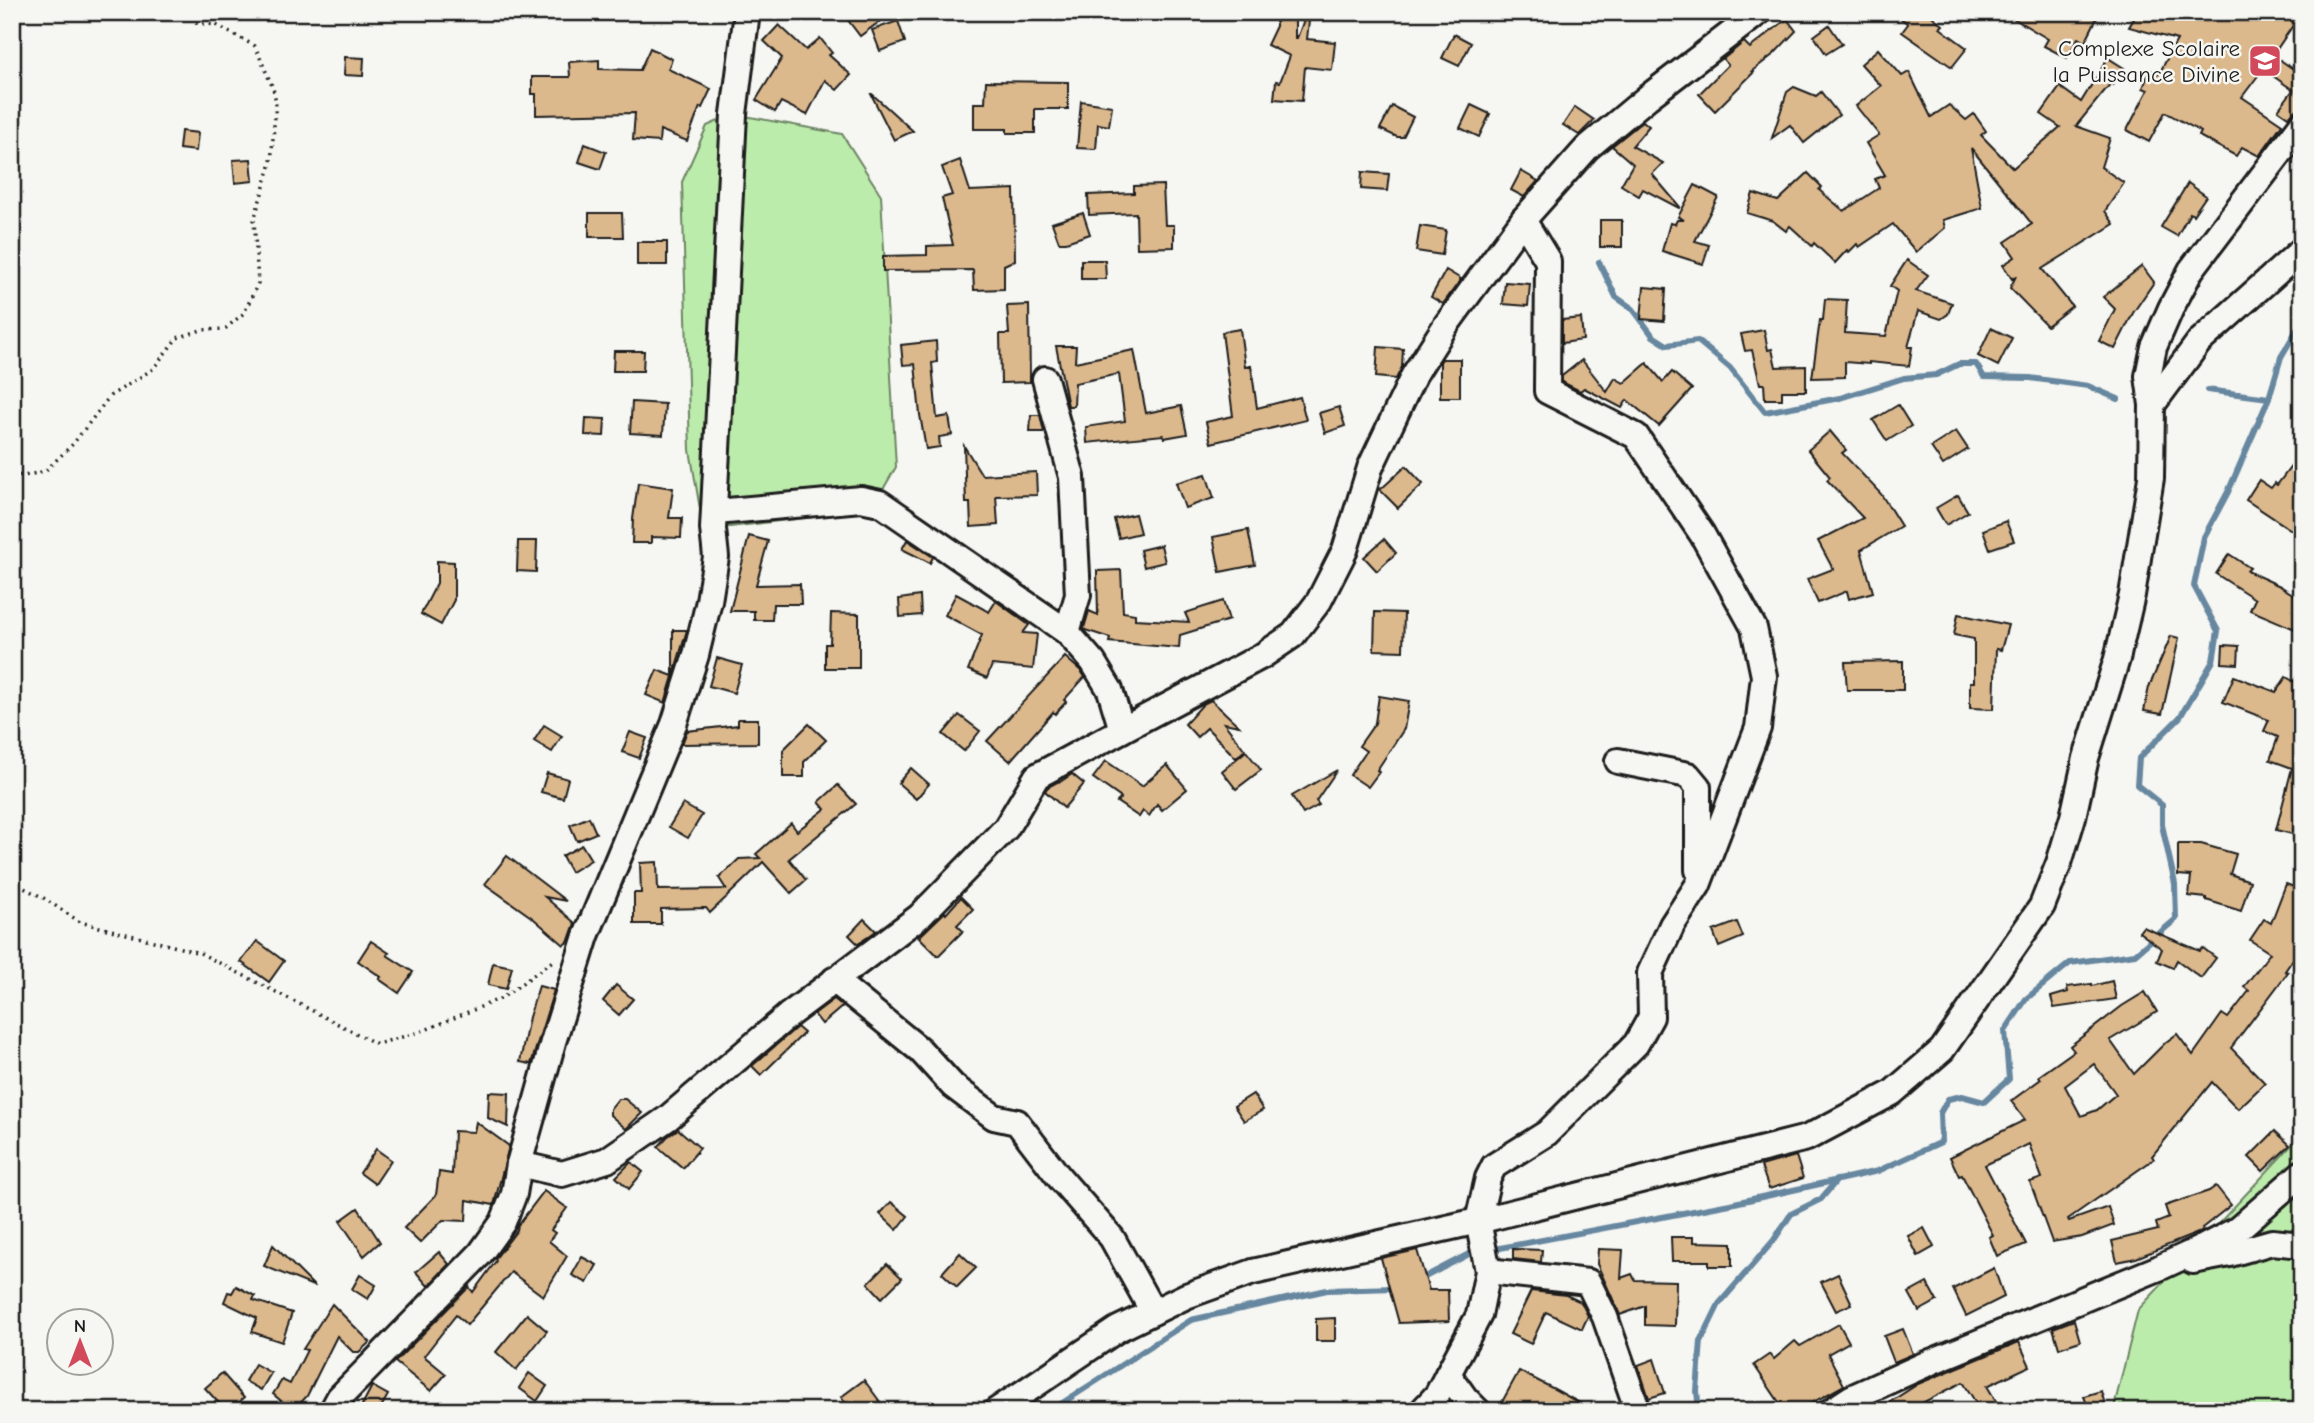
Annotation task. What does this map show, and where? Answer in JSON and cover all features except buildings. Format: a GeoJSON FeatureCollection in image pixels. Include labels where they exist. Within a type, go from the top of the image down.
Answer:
{"type":"FeatureCollection","features":[{"type":"Feature","properties":{"kind":"street"},"geometry":{"type":"LineString","coordinates":[[332,1411],[339,1398],[480,1254],[503,1222],[514,1194],[519,1164],[553,1042],[586,936],[674,724],[696,655],[716,558],[713,529],[716,512],[734,114],[747,12]]}},
{"type":"Feature","properties":{"kind":"street"},"geometry":{"type":"LineString","coordinates":[[519,1164],[562,1174],[607,1160],[668,1118],[790,1014],[920,916],[1006,828],[1037,776],[1262,656],[1293,635],[1319,601],[1345,550],[1370,468],[1414,376],[1446,325],[1523,220],[1587,148],[1648,97],[1759,12]]}},
{"type":"Feature","properties":{"kind":"street"},"geometry":{"type":"LineString","coordinates":[[996,1411],[1118,1329],[1186,1296],[1253,1272],[1478,1221],[1807,1138],[1892,1093],[1942,1049],[2042,906],[2073,817],[2086,758],[2117,659],[2132,595],[2151,478],[2152,405],[2148,376],[2154,347],[2171,308],[2198,260],[2302,124]]}},
{"type":"Feature","properties":{"kind":"street"},"geometry":{"type":"LineString","coordinates":[[1422,1411],[1437,1395],[1479,1315],[1488,1271],[1478,1221],[1488,1178],[1494,1166],[1547,1133],[1636,1044],[1651,1017],[1650,973],[1672,925],[1698,885],[1758,728],[1764,676],[1754,628],[1702,534],[1636,436],[1546,391],[1548,261],[1523,220]]}},
{"type":"Feature","properties":{"kind":"street"},"geometry":{"type":"LineString","coordinates":[[2152,405],[2199,342],[2302,250]]}},
{"type":"Feature","properties":{"kind":"street"},"geometry":{"type":"LineString","coordinates":[[1045,379],[1072,477],[1078,594],[1067,632]]}},
{"type":"Feature","properties":{"kind":"street"},"geometry":{"type":"LineString","coordinates":[[716,512],[861,499],[880,503],[1067,632],[1093,662],[1111,690],[1122,730]]}},
{"type":"Feature","properties":{"kind":"street"},"geometry":{"type":"LineString","coordinates":[[1618,761],[1688,775],[1698,787],[1698,885]]}},
{"type":"Feature","properties":{"kind":"street"},"geometry":{"type":"LineString","coordinates":[[834,980],[920,1050],[953,1086],[994,1117],[1017,1122],[1059,1177],[1112,1238],[1153,1312]]}},
{"type":"Feature","properties":{"kind":"street"},"geometry":{"type":"LineString","coordinates":[[1831,1411],[1851,1398],[1933,1361],[2158,1268],[2238,1229],[2302,1173]]}},
{"type":"Feature","properties":{"kind":"street"},"geometry":{"type":"LineString","coordinates":[[2158,1268],[2230,1254],[2272,1242],[2302,1245]]}},
{"type":"Feature","properties":{"kind":"street"},"geometry":{"type":"LineString","coordinates":[[1488,1271],[1588,1282],[1605,1317],[1638,1411]]}},
{"type":"Feature","properties":{"kind":"street"},"geometry":{"type":"LineString","coordinates":[[1448,1374],[1478,1411]]}},
{"type":"Feature","properties":{"kind":"path"},"geometry":{"type":"LineString","coordinates":[[12,474],[24,476],[45,471],[73,444],[110,396],[153,369],[177,338],[201,330],[225,328],[244,313],[258,283],[254,220],[271,163],[276,102],[273,88],[256,46],[216,25],[195,23],[187,12]]}},
{"type":"Feature","properties":{"kind":"path"},"geometry":{"type":"LineString","coordinates":[[12,882],[80,922],[201,953],[377,1044],[420,1032],[502,998],[555,959]]}},
{"type":"Feature","properties":{"kind":"green space"},"geometry":{"type":"Polygon","coordinates":[[[734,114],[842,134],[881,195],[896,467],[871,510],[713,529],[703,527],[690,450],[682,182],[707,126],[734,114]]]}},
{"type":"Feature","properties":{"kind":"green space"},"geometry":{"type":"Polygon","coordinates":[[[2302,1134],[2302,1411],[2113,1411],[2138,1310],[2302,1134]]]}},
{"type":"Feature","properties":{"kind":"waterway"},"geometry":{"type":"LineString","coordinates":[[1599,262],[1616,297],[1633,309],[1653,336],[1667,345],[1698,341],[1730,368],[1765,412],[1840,398],[1904,378],[1936,375],[1959,364],[1976,364],[1984,377],[2030,378],[2088,386],[2118,399]]}},
{"type":"Feature","properties":{"kind":"waterway"},"geometry":{"type":"LineString","coordinates":[[1495,1249],[1730,1204],[1878,1171],[1941,1142],[1940,1113],[1948,1099],[1962,1096],[1984,1102],[2009,1079],[2005,1031],[2026,999],[2070,963],[2135,954],[2176,919],[2175,884],[2162,825],[2162,805],[2137,785],[2139,758],[2180,717],[2213,661],[2218,631],[2194,586],[2204,537],[2228,492],[2269,398],[2281,357],[2302,321]]}},
{"type":"Feature","properties":{"kind":"waterway"},"geometry":{"type":"LineString","coordinates":[[2207,390],[2269,398]]}},
{"type":"Feature","properties":{"kind":"waterway"},"geometry":{"type":"LineString","coordinates":[[1699,1411],[1697,1391],[1701,1341],[1719,1304],[1774,1240],[1791,1214],[1821,1199],[1837,1180]]}},
{"type":"Feature","properties":{"kind":"waterway"},"geometry":{"type":"LineString","coordinates":[[1419,1280],[1469,1254]]}},
{"type":"Feature","properties":{"kind":"waterway"},"geometry":{"type":"LineString","coordinates":[[1050,1411],[1191,1320],[1327,1290],[1396,1288]]}},
{"type":"Feature","properties":{"kind":"place","name":"Complexe Scolaire la Puissance Divine"},"geometry":{"type":"Point","coordinates":[2265,61]}}]}
